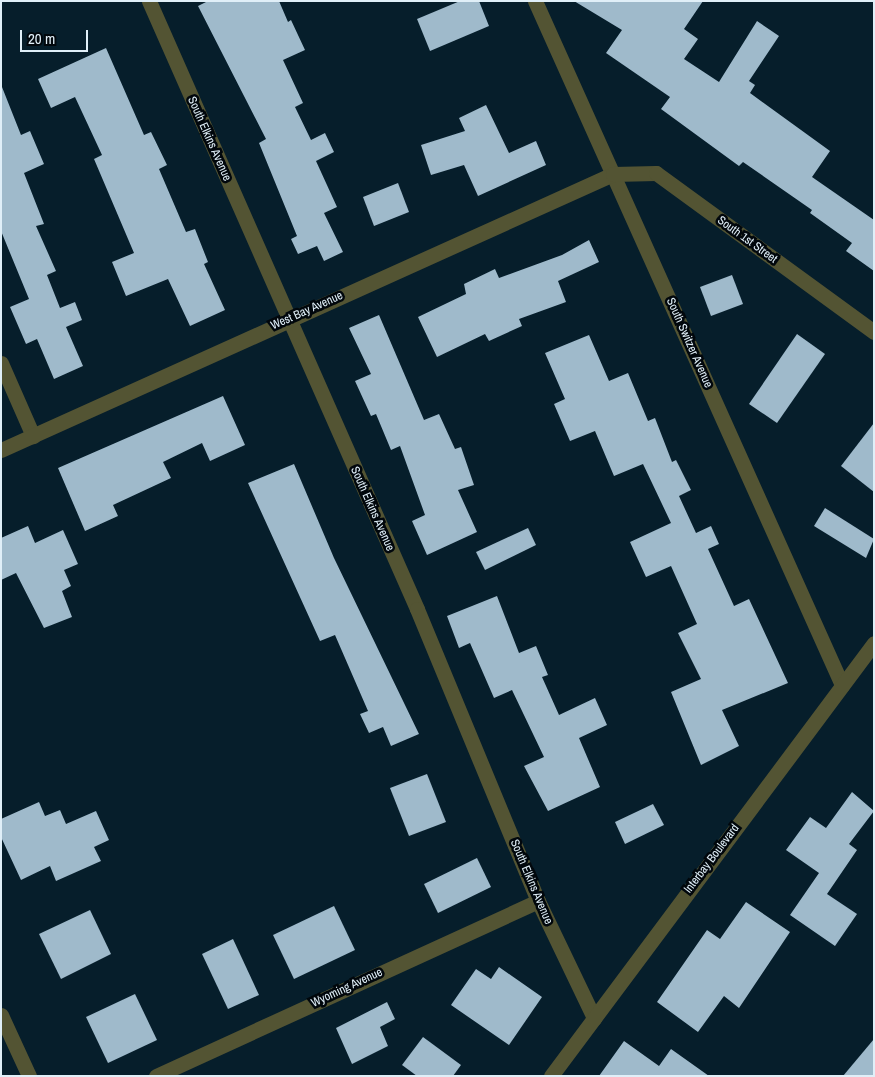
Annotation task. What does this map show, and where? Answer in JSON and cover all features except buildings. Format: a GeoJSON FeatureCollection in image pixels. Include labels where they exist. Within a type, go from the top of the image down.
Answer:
{"type":"FeatureCollection","features":[{"type":"Feature","properties":{"kind":"street","name":"South Elkins Avenue"},"geometry":{"type":"LineString","coordinates":[[149,1],[287,319],[417,608],[538,901],[594,1018]]}},
{"type":"Feature","properties":{"kind":"street","name":"South Switzer Avenue"},"geometry":{"type":"LineString","coordinates":[[536,1],[842,685]]}},
{"type":"Feature","properties":{"kind":"street","name":"South 1st Street"},"geometry":{"type":"LineString","coordinates":[[613,174],[656,173],[874,332]]}},
{"type":"Feature","properties":{"kind":"street","name":"West Bay Avenue"},"geometry":{"type":"LineString","coordinates":[[1,450],[287,319],[613,174]]}},
{"type":"Feature","properties":{"kind":"street"},"geometry":{"type":"LineString","coordinates":[[1,363],[33,436]]}},
{"type":"Feature","properties":{"kind":"street","name":"Interbay Boulevard"},"geometry":{"type":"LineString","coordinates":[[551,1076],[874,643]]}},
{"type":"Feature","properties":{"kind":"street","name":"Wyoming Avenue"},"geometry":{"type":"LineString","coordinates":[[156,1076],[538,901]]}},
{"type":"Feature","properties":{"kind":"street"},"geometry":{"type":"LineString","coordinates":[[1,1015],[29,1076]]}}]}
